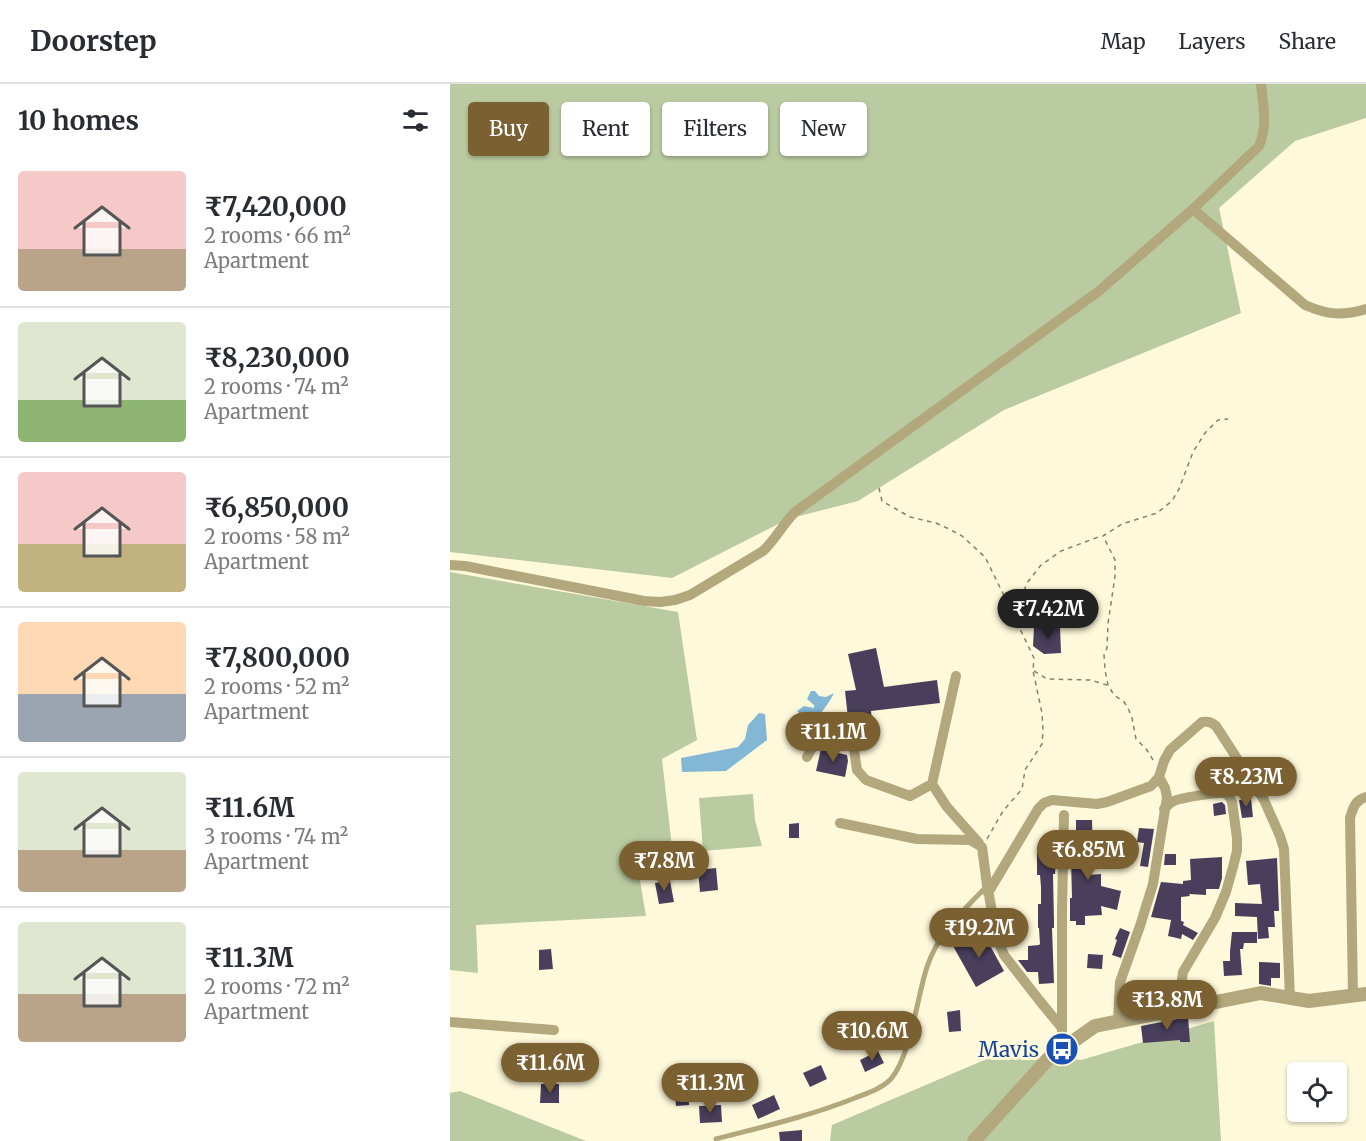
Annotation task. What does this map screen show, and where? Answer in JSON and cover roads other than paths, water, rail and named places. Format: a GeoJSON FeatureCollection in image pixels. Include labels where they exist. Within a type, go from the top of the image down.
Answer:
{"type":"FeatureCollection","features":[{"type":"Feature","properties":{"kind":"street"},"geometry":{"type":"LineString","coordinates":[[450,565],[644,601],[660,602],[690,595],[763,551],[770,545],[785,521],[795,512],[1099,291],[1193,209],[1259,146],[1264,136],[1265,125],[1261,84]]}},
{"type":"Feature","properties":{"kind":"street"},"geometry":{"type":"LineString","coordinates":[[1193,209],[1305,305],[1336,314],[1351,314],[1366,309]]}},
{"type":"Feature","properties":{"kind":"street"},"geometry":{"type":"LineString","coordinates":[[956,676],[932,784],[947,807],[982,847],[997,938],[1004,955],[1062,1028]]}},
{"type":"Feature","properties":{"kind":"street"},"geometry":{"type":"LineString","coordinates":[[988,889],[1044,803],[1052,800],[1097,804],[1151,786],[1160,777],[1164,760],[1170,750],[1202,722],[1212,722],[1263,800],[1284,849],[1290,999]]}},
{"type":"Feature","properties":{"kind":"street"},"geometry":{"type":"LineString","coordinates":[[807,757],[814,744],[820,741],[840,740],[851,745],[854,750],[856,770],[866,780],[910,796],[932,784]]}},
{"type":"Feature","properties":{"kind":"street"},"geometry":{"type":"LineString","coordinates":[[1118,1022],[1120,982],[1153,884],[1166,793],[1160,777]]}},
{"type":"Feature","properties":{"kind":"street"},"geometry":{"type":"LineString","coordinates":[[1164,808],[1171,802],[1218,793],[1225,794],[1232,802],[1238,838],[1233,867],[1215,918],[1182,972],[1178,1010]]}},
{"type":"Feature","properties":{"kind":"street"},"geometry":{"type":"LineString","coordinates":[[974,1141],[1048,1059],[1095,1026],[1261,993],[1309,1001],[1359,995],[1350,818],[1359,799],[1366,798]]}},
{"type":"Feature","properties":{"kind":"street"},"geometry":{"type":"LineString","coordinates":[[1062,1049],[1064,815]]}},
{"type":"Feature","properties":{"kind":"street"},"geometry":{"type":"LineString","coordinates":[[840,823],[917,839],[970,840],[982,847]]}},
{"type":"Feature","properties":{"kind":"street"},"geometry":{"type":"LineString","coordinates":[[450,1023],[554,1030]]}},
{"type":"Feature","properties":{"kind":"lane"},"geometry":{"type":"LineString","coordinates":[[716,1139],[830,1108],[878,1090],[890,1079],[898,1068],[906,1048],[927,966],[938,943],[946,930],[988,889]]}},
{"type":"Feature","properties":{"kind":"water"},"geometry":{"type":"Polygon","coordinates":[[[811,691],[826,697],[834,693],[817,717],[805,723],[797,711],[804,706],[814,708],[814,705],[807,699],[811,691]]]}},
{"type":"Feature","properties":{"kind":"water"},"geometry":{"type":"Polygon","coordinates":[[[759,713],[765,714],[767,740],[726,771],[682,772],[681,758],[738,747],[745,739],[748,725],[759,713]]]}},
{"type":"Feature","properties":{"kind":"place","name":"Mavis"},"geometry":{"type":"Point","coordinates":[1062,1049]}}]}
